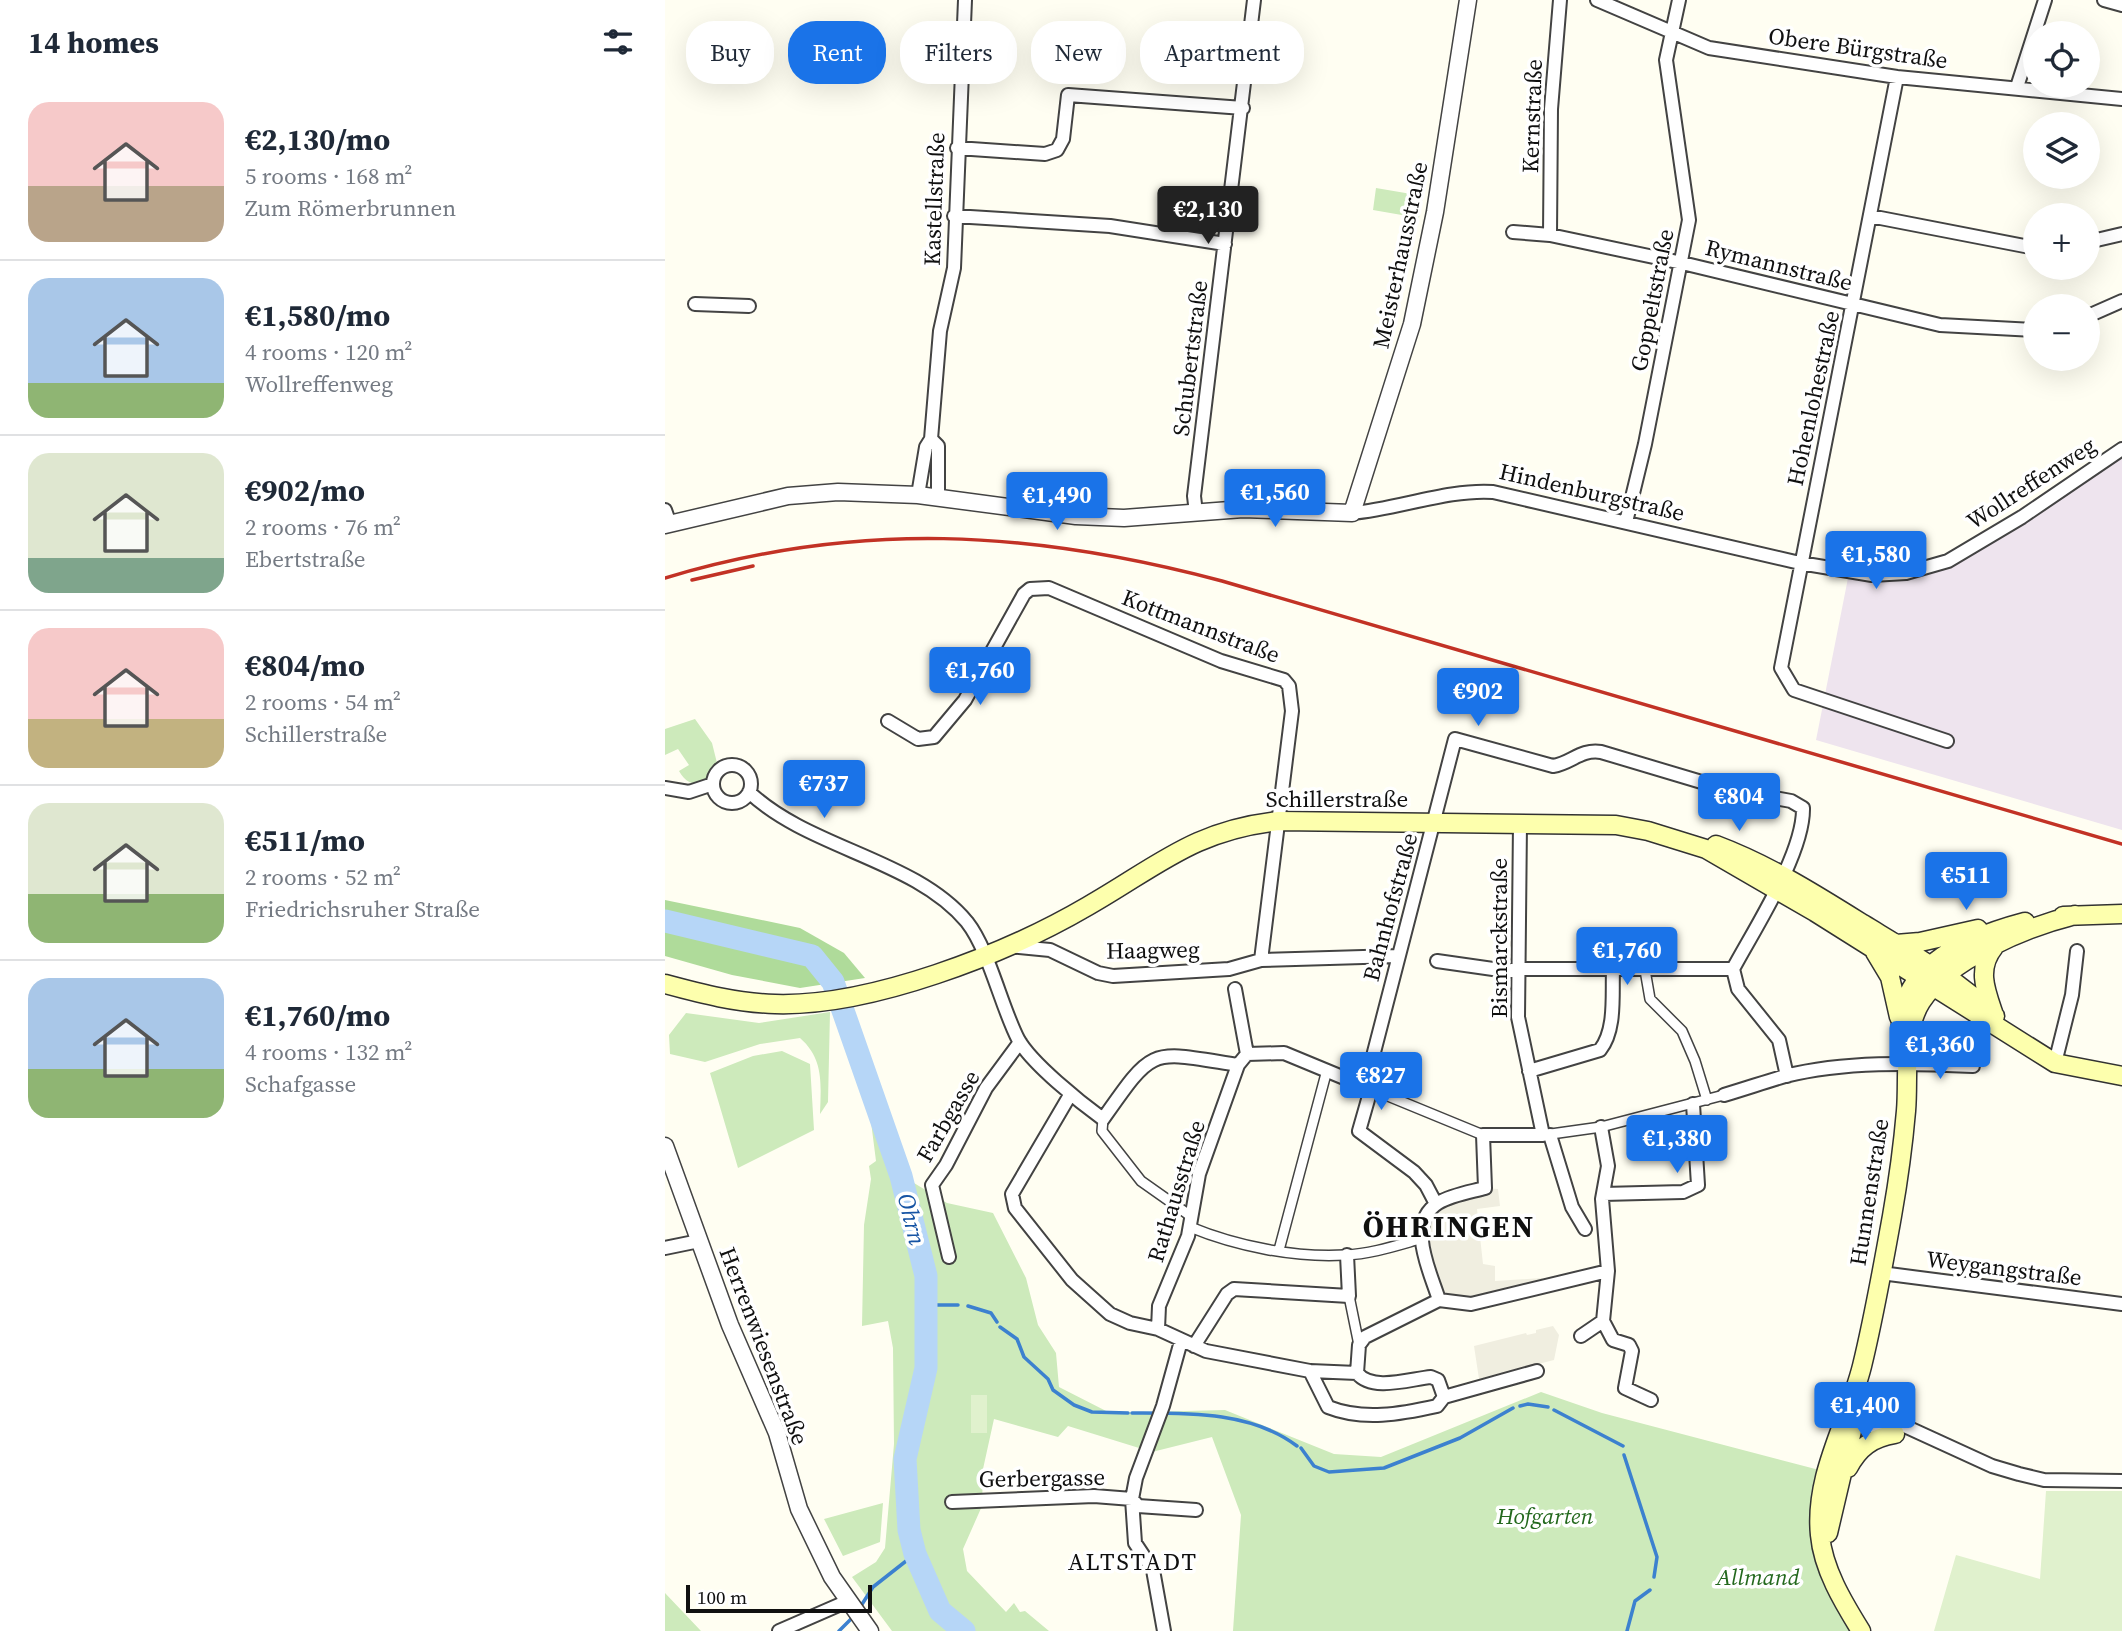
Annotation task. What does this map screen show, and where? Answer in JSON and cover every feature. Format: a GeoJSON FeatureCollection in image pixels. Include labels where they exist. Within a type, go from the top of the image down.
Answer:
{"type":"FeatureCollection","features":[{"type":"Feature","properties":{"kind":"main road","name":"Schillerstraße"},"geometry":{"type":"LineString","coordinates":[[665,984],[757,1003],[821,1002],[864,994],[983,956],[1008,945],[1089,906],[1178,849],[1218,832],[1279,821],[1434,825],[1616,825],[1680,839],[1780,882],[1896,944],[1924,971]]}},
{"type":"Feature","properties":{"kind":"main road","name":"Schillerstraße"},"geometry":{"type":"LineString","coordinates":[[1780,882],[1871,947],[1924,971],[1994,1015],[2005,1031]]}},
{"type":"Feature","properties":{"kind":"main road"},"geometry":{"type":"LineString","coordinates":[[1896,944],[1920,942],[1997,924],[2039,918],[2122,914]]}},
{"type":"Feature","properties":{"kind":"main road"},"geometry":{"type":"LineString","coordinates":[[2075,915],[2046,922],[1995,946],[1940,981],[2005,1031],[2055,1063],[2122,1076]]}},
{"type":"Feature","properties":{"kind":"main road"},"geometry":{"type":"LineString","coordinates":[[1900,1026],[1904,1002],[1924,971],[1983,935],[2039,918]]}},
{"type":"Feature","properties":{"kind":"main road"},"geometry":{"type":"LineString","coordinates":[[1994,1015],[1983,968],[1995,946]]}},
{"type":"Feature","properties":{"kind":"main road"},"geometry":{"type":"LineString","coordinates":[[1871,947],[1890,977],[1908,1063]]}},
{"type":"Feature","properties":{"kind":"main road","name":"Hunnenstraße"},"geometry":{"type":"LineString","coordinates":[[1826,1561],[1902,1151],[1911,1031],[1920,1004],[1940,981]]}},
{"type":"Feature","properties":{"kind":"main road"},"geometry":{"type":"LineString","coordinates":[[665,1001],[690,990]]}},
{"type":"Feature","properties":{"kind":"main road","name":"Hunnenstraße"},"geometry":{"type":"LineString","coordinates":[[1852,1411],[1821,1500],[1820,1535],[1826,1561],[1838,1592],[1861,1631]]}},
{"type":"Feature","properties":{"kind":"main road"},"geometry":{"type":"LineString","coordinates":[[1837,1494],[1856,1453],[1879,1437],[1895,1434]]}},
{"type":"Feature","properties":{"kind":"street","name":"Kastellstraße"},"geometry":{"type":"LineString","coordinates":[[918,495],[926,447],[931,439],[940,331],[954,268],[954,216],[965,0]]}},
{"type":"Feature","properties":{"kind":"street","name":"Schubertstraße"},"geometry":{"type":"LineString","coordinates":[[1196,513],[1194,496],[1254,0]]}},
{"type":"Feature","properties":{"kind":"street","name":"Meisterhausstraße"},"geometry":{"type":"LineString","coordinates":[[1352,513],[1412,324],[1435,212],[1468,0]]}},
{"type":"Feature","properties":{"kind":"street","name":"Kernstraße"},"geometry":{"type":"LineString","coordinates":[[1550,235],[1551,109],[1560,0]]}},
{"type":"Feature","properties":{"kind":"street","name":"Obere Bürgstraße"},"geometry":{"type":"LineString","coordinates":[[1597,0],[1709,48],[1897,77],[2122,99]]}},
{"type":"Feature","properties":{"kind":"street","name":"Goppeltstraße"},"geometry":{"type":"LineString","coordinates":[[1626,522],[1646,444],[1689,220],[1666,60],[1679,0]]}},
{"type":"Feature","properties":{"kind":"street"},"geometry":{"type":"LineString","coordinates":[[2017,87],[2045,0]]}},
{"type":"Feature","properties":{"kind":"street"},"geometry":{"type":"LineString","coordinates":[[2104,0],[2122,5]]}},
{"type":"Feature","properties":{"kind":"street","name":"Hohenlohestraße"},"geometry":{"type":"LineString","coordinates":[[1897,77],[1781,668],[1786,682],[1794,690],[1947,741]]}},
{"type":"Feature","properties":{"kind":"street"},"geometry":{"type":"LineString","coordinates":[[957,148],[1045,154],[1058,150],[1063,139],[1068,95],[1243,108]]}},
{"type":"Feature","properties":{"kind":"street"},"geometry":{"type":"LineString","coordinates":[[954,216],[1110,226],[1225,244]]}},
{"type":"Feature","properties":{"kind":"street"},"geometry":{"type":"LineString","coordinates":[[1870,216],[2023,246]]}},
{"type":"Feature","properties":{"kind":"street","name":"Rymannstraße"},"geometry":{"type":"LineString","coordinates":[[1513,232],[1550,235],[1682,263],[1854,303],[1868,310],[1940,325],[2023,329]]}},
{"type":"Feature","properties":{"kind":"street"},"geometry":{"type":"LineString","coordinates":[[2100,239],[2122,234]]}},
{"type":"Feature","properties":{"kind":"street"},"geometry":{"type":"LineString","coordinates":[[2100,311],[2122,301]]}},
{"type":"Feature","properties":{"kind":"street"},"geometry":{"type":"LineString","coordinates":[[695,303],[749,306]]}},
{"type":"Feature","properties":{"kind":"street","name":"Kastellstraße"},"geometry":{"type":"LineString","coordinates":[[931,439],[938,446],[938,497]]}},
{"type":"Feature","properties":{"kind":"street","name":"Wollreffenweg"},"geometry":{"type":"LineString","coordinates":[[1800,563],[1872,575],[1929,568],[1948,561],[2022,517],[2122,449]]}},
{"type":"Feature","properties":{"kind":"street","name":"Hindenburgstraße"},"geometry":{"type":"LineString","coordinates":[[667,520],[788,496],[838,492],[918,495],[1076,516],[1124,519],[1243,509],[1352,513],[1389,509],[1476,491],[1530,499],[1800,563]]}},
{"type":"Feature","properties":{"kind":"street","name":"Kottmannstraße"},"geometry":{"type":"LineString","coordinates":[[888,721],[918,739],[934,737],[965,700],[1024,594],[1030,589],[1049,588],[1221,661],[1284,680],[1289,686],[1292,711],[1279,821]]}},
{"type":"Feature","properties":{"kind":"street","name":"Bahnhofstraße"},"geometry":{"type":"LineString","coordinates":[[1436,1204],[1426,1185],[1414,1172],[1363,1136],[1359,1124],[1397,956],[1455,738],[1553,766],[1564,764],[1587,750],[1601,752],[1725,789],[1791,801],[1803,808],[1804,821],[1780,882]]}},
{"type":"Feature","properties":{"kind":"street"},"geometry":{"type":"LineString","coordinates":[[665,788],[689,792],[713,784],[719,771],[726,765],[736,765],[750,776],[749,792],[739,801],[726,802],[719,797],[713,784]]}},
{"type":"Feature","properties":{"kind":"street"},"geometry":{"type":"LineString","coordinates":[[749,792],[772,813],[933,891],[968,923],[1020,1042],[1070,1095],[1103,1119]]}},
{"type":"Feature","properties":{"kind":"street"},"geometry":{"type":"LineString","coordinates":[[1261,960],[1279,821]]}},
{"type":"Feature","properties":{"kind":"street","name":"Bismarckstraße"},"geometry":{"type":"LineString","coordinates":[[1520,823],[1518,1017],[1546,1135],[1572,1207],[1585,1228]]}},
{"type":"Feature","properties":{"kind":"street"},"geometry":{"type":"LineString","coordinates":[[1780,882],[1733,969],[1738,989],[1779,1040],[1787,1076]]}},
{"type":"Feature","properties":{"kind":"street","name":"Haagweg"},"geometry":{"type":"LineString","coordinates":[[1008,945],[1050,950],[1098,973],[1112,976],[1229,969],[1261,960],[1397,956]]}},
{"type":"Feature","properties":{"kind":"street"},"geometry":{"type":"LineString","coordinates":[[2055,1063],[2072,995],[2077,951]]}},
{"type":"Feature","properties":{"kind":"street"},"geometry":{"type":"LineString","coordinates":[[1437,961],[1489,970],[1733,969]]}},
{"type":"Feature","properties":{"kind":"street"},"geometry":{"type":"LineString","coordinates":[[1645,970],[1650,999],[1682,1031],[1695,1060],[1707,1100]]}},
{"type":"Feature","properties":{"kind":"street"},"geometry":{"type":"LineString","coordinates":[[1529,1071],[1601,1050],[1607,1041],[1610,1024],[1613,971]]}},
{"type":"Feature","properties":{"kind":"street"},"geometry":{"type":"LineString","coordinates":[[1235,989],[1247,1054],[1284,1053],[1483,1135],[1546,1135],[1601,1127],[1693,1104],[1787,1076],[1908,1063],[1973,1066]]}},
{"type":"Feature","properties":{"kind":"street","name":"Farbgasse"},"geometry":{"type":"LineString","coordinates":[[949,1257],[932,1185],[946,1165],[986,1088],[1020,1042]]}},
{"type":"Feature","properties":{"kind":"street","name":"Rathausstraße"},"geometry":{"type":"LineString","coordinates":[[1158,1329],[1159,1307],[1191,1222],[1199,1174],[1238,1065],[1247,1054]]}},
{"type":"Feature","properties":{"kind":"street"},"geometry":{"type":"LineString","coordinates":[[1238,1065],[1160,1055],[1139,1068],[1103,1119],[1102,1131],[1141,1181],[1191,1222],[1213,1236],[1315,1256],[1347,1255],[1420,1239]]}},
{"type":"Feature","properties":{"kind":"street"},"geometry":{"type":"LineString","coordinates":[[1279,1250],[1327,1070]]}},
{"type":"Feature","properties":{"kind":"street"},"geometry":{"type":"LineString","coordinates":[[1070,1095],[1012,1194],[1015,1208],[1072,1280],[1110,1314],[1130,1323],[1158,1329],[1187,1344],[1310,1371],[1344,1370],[1378,1383],[1431,1377],[1438,1380],[1444,1397]]}},
{"type":"Feature","properties":{"kind":"street"},"geometry":{"type":"LineString","coordinates":[[1603,1195],[1683,1192],[1698,1185],[1693,1104]]}},
{"type":"Feature","properties":{"kind":"street"},"geometry":{"type":"LineString","coordinates":[[1601,1127],[1608,1166],[1603,1195],[1608,1271],[1603,1321],[1613,1340],[1629,1345],[1632,1351],[1625,1388],[1651,1400]]}},
{"type":"Feature","properties":{"kind":"street"},"geometry":{"type":"LineString","coordinates":[[1439,1300],[1420,1239],[1425,1220],[1436,1204],[1485,1188],[1483,1135]]}},
{"type":"Feature","properties":{"kind":"street","name":"Herrenwiesenstraße"},"geometry":{"type":"LineString","coordinates":[[665,1146],[730,1325],[777,1433],[794,1497],[832,1577],[866,1627]]}},
{"type":"Feature","properties":{"kind":"street"},"geometry":{"type":"LineString","coordinates":[[665,1248],[699,1241]]}},
{"type":"Feature","properties":{"kind":"street"},"geometry":{"type":"LineString","coordinates":[[1347,1255],[1349,1296],[1359,1345],[1357,1373]]}},
{"type":"Feature","properties":{"kind":"street"},"geometry":{"type":"LineString","coordinates":[[1359,1345],[1379,1327],[1439,1300],[1471,1304],[1608,1271]]}},
{"type":"Feature","properties":{"kind":"street","name":"Weygangstraße"},"geometry":{"type":"LineString","coordinates":[[1881,1273],[2122,1304]]}},
{"type":"Feature","properties":{"kind":"street"},"geometry":{"type":"LineString","coordinates":[[1164,1631],[1153,1570],[1135,1543],[1132,1499],[1147,1447],[1187,1344],[1234,1289],[1349,1296]]}},
{"type":"Feature","properties":{"kind":"street"},"geometry":{"type":"LineString","coordinates":[[1581,1336],[1603,1321]]}},
{"type":"Feature","properties":{"kind":"street"},"geometry":{"type":"LineString","coordinates":[[1310,1371],[1322,1401],[1328,1407],[1345,1414],[1405,1413],[1437,1406],[1444,1397],[1537,1371]]}},
{"type":"Feature","properties":{"kind":"street"},"geometry":{"type":"LineString","coordinates":[[1852,1411],[1895,1434],[1918,1433]]}},
{"type":"Feature","properties":{"kind":"street"},"geometry":{"type":"LineString","coordinates":[[1852,1411],[1895,1419],[1918,1433],[1992,1466],[2031,1477],[2122,1481]]}},
{"type":"Feature","properties":{"kind":"street","name":"Gerbergasse"},"geometry":{"type":"LineString","coordinates":[[952,1502],[1094,1496],[1132,1499]]}},
{"type":"Feature","properties":{"kind":"street"},"geometry":{"type":"LineString","coordinates":[[1132,1499],[1138,1506],[1196,1510]]}},
{"type":"Feature","properties":{"kind":"street"},"geometry":{"type":"LineString","coordinates":[[779,1631],[850,1604]]}},
{"type":"Feature","properties":{"kind":"shaded area"},"geometry":{"type":"Polygon","coordinates":[[[2122,454],[2122,830],[1816,740],[1849,573],[1930,567],[2122,454]]]}},
{"type":"Feature","properties":{"kind":"shaded area"},"geometry":{"type":"Polygon","coordinates":[[[1485,1188],[1498,1189],[1500,1206],[1477,1209],[1483,1264],[1495,1266],[1495,1281],[1542,1278],[1544,1281],[1544,1278],[1564,1277],[1471,1304],[1439,1300],[1420,1239],[1436,1204],[1485,1188]]]}},
{"type":"Feature","properties":{"kind":"shaded area"},"geometry":{"type":"Polygon","coordinates":[[[1553,1326],[1559,1335],[1554,1360],[1479,1379],[1474,1346],[1536,1333],[1536,1330],[1553,1326]]]}},
{"type":"Feature","properties":{"kind":"green space"},"geometry":{"type":"Polygon","coordinates":[[[1376,188],[1423,196],[1419,218],[1373,210],[1376,188]]]}},
{"type":"Feature","properties":{"kind":"green space"},"geometry":{"type":"Polygon","coordinates":[[[695,719],[712,743],[719,771],[713,784],[698,784],[686,780],[679,771],[689,765],[678,749],[665,755],[665,729],[695,719]]]}},
{"type":"Feature","properties":{"kind":"green space"},"geometry":{"type":"Polygon","coordinates":[[[665,900],[800,928],[844,953],[865,978],[800,988],[732,975],[665,956],[665,900]]]}},
{"type":"Feature","properties":{"kind":"green space"},"geometry":{"type":"Polygon","coordinates":[[[830,1012],[828,1102],[820,1114],[817,1063],[808,1046],[800,1038],[760,1044],[705,1062],[670,1054],[669,1035],[686,1013],[759,1023],[830,1012]]]}},
{"type":"Feature","properties":{"kind":"green space"},"geometry":{"type":"Polygon","coordinates":[[[782,1051],[810,1064],[814,1130],[738,1168],[710,1073],[753,1056],[782,1051]]]}},
{"type":"Feature","properties":{"kind":"green space","name":"Hofgarten"},"geometry":{"type":"Polygon","coordinates":[[[884,1112],[909,1180],[947,1203],[993,1213],[1026,1278],[1038,1325],[1056,1353],[1059,1387],[1110,1413],[1225,1410],[1334,1454],[1381,1457],[1541,1392],[1602,1413],[1827,1472],[1820,1535],[1858,1631],[1233,1631],[1241,1515],[1212,1437],[1152,1452],[1068,1426],[1058,1437],[994,1419],[983,1469],[982,1506],[963,1549],[967,1571],[1006,1612],[1014,1603],[1020,1612],[1025,1611],[1049,1631],[892,1631],[852,1577],[876,1562],[885,1548],[894,1444],[893,1348],[888,1321],[862,1326],[864,1225],[871,1179],[869,1166],[876,1161],[870,1114],[884,1112]]]}},
{"type":"Feature","properties":{"kind":"green space"},"geometry":{"type":"Polygon","coordinates":[[[971,1395],[987,1395],[987,1433],[971,1433],[971,1395]]]}},
{"type":"Feature","properties":{"kind":"green space"},"geometry":{"type":"Polygon","coordinates":[[[2046,1491],[2122,1491],[2122,1631],[1934,1631],[1956,1555],[2040,1579],[2046,1491]]]}},
{"type":"Feature","properties":{"kind":"green space"},"geometry":{"type":"Polygon","coordinates":[[[883,1503],[880,1542],[843,1556],[824,1519],[883,1503]]]}},
{"type":"Feature","properties":{"kind":"green space"},"geometry":{"type":"Polygon","coordinates":[[[665,1593],[701,1631],[665,1631],[665,1593]]]}},
{"type":"Feature","properties":{"kind":"waterway","name":"Ohrn"},"geometry":{"type":"LineString","coordinates":[[665,921],[812,956],[833,982],[901,1176],[926,1276],[926,1368],[905,1459],[909,1530],[915,1554],[940,1611],[964,1631]]}},
{"type":"Feature","properties":{"kind":"waterway"},"geometry":{"type":"LineString","coordinates":[[929,1305],[958,1305]]}},
{"type":"Feature","properties":{"kind":"waterway"},"geometry":{"type":"LineString","coordinates":[[968,1306],[991,1313],[997,1322]]}},
{"type":"Feature","properties":{"kind":"waterway"},"geometry":{"type":"LineString","coordinates":[[1000,1327],[1017,1339],[1024,1357],[1048,1379],[1053,1390],[1074,1405],[1092,1412],[1128,1413]]}},
{"type":"Feature","properties":{"kind":"waterway"},"geometry":{"type":"LineString","coordinates":[[1520,1406],[1528,1404],[1548,1407]]}},
{"type":"Feature","properties":{"kind":"waterway"},"geometry":{"type":"LineString","coordinates":[[1301,1448],[1314,1466],[1329,1472],[1384,1468],[1460,1438],[1513,1408]]}},
{"type":"Feature","properties":{"kind":"waterway"},"geometry":{"type":"LineString","coordinates":[[1554,1410],[1623,1446]]}},
{"type":"Feature","properties":{"kind":"waterway"},"geometry":{"type":"LineString","coordinates":[[1132,1413],[1196,1414],[1239,1420],[1259,1426],[1297,1446]]}},
{"type":"Feature","properties":{"kind":"waterway"},"geometry":{"type":"LineString","coordinates":[[1624,1455],[1657,1557],[1654,1577]]}},
{"type":"Feature","properties":{"kind":"waterway"},"geometry":{"type":"LineString","coordinates":[[859,1609],[873,1587],[915,1554]]}},
{"type":"Feature","properties":{"kind":"waterway"},"geometry":{"type":"LineString","coordinates":[[1627,1631],[1635,1601],[1650,1590]]}},
{"type":"Feature","properties":{"kind":"waterway"},"geometry":{"type":"LineString","coordinates":[[839,1631],[853,1617]]}},
{"type":"Feature","properties":{"kind":"railway"},"geometry":{"type":"LineString","coordinates":[[665,578],[736,559],[806,547],[875,540],[1012,542],[1081,551],[1222,581],[2122,844]]}},
{"type":"Feature","properties":{"kind":"railway"},"geometry":{"type":"LineString","coordinates":[[692,580],[753,566]]}},
{"type":"Feature","properties":{"kind":"district","name":"ÖHRINGEN"},"geometry":{"type":"Point","coordinates":[1449,1226]}},
{"type":"Feature","properties":{"kind":"district","name":"ALTSTADT"},"geometry":{"type":"Point","coordinates":[1133,1561]}},
{"type":"Feature","properties":{"kind":"park label","name":"Allmand"},"geometry":{"type":"Point","coordinates":[1758,1577]}}]}
